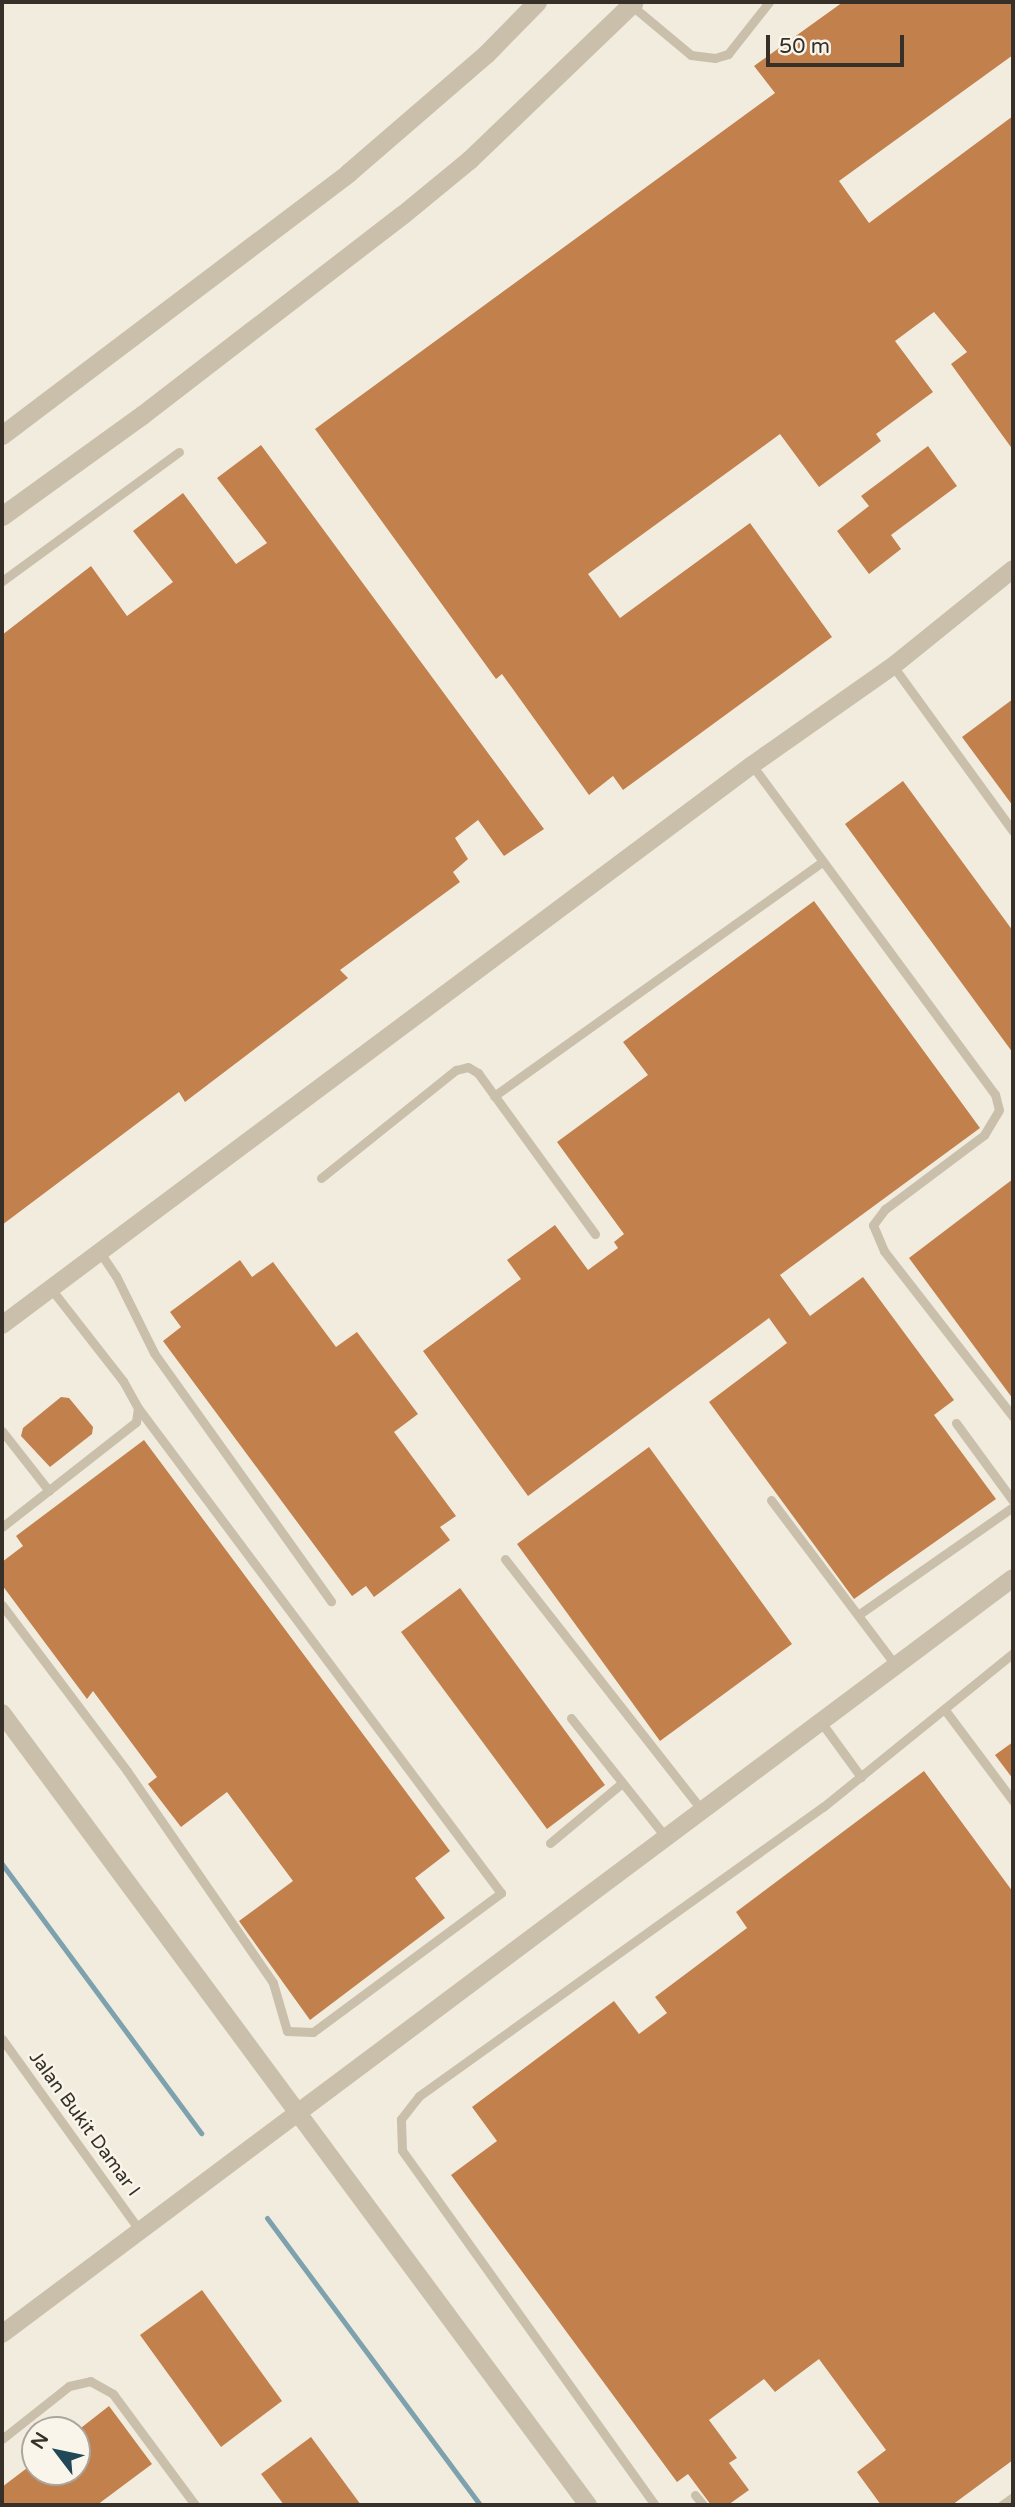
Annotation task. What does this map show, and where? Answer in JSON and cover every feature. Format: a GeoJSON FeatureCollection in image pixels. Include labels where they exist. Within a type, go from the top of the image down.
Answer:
{"type":"FeatureCollection","features":[{"type":"Feature","properties":{"kind":"street"},"geometry":{"type":"LineString","coordinates":[[2,435],[348,173],[486,54],[537,2]]}},
{"type":"Feature","properties":{"kind":"street"},"geometry":{"type":"LineString","coordinates":[[2,516],[344,262],[469,160],[632,3]]}},
{"type":"Feature","properties":{"kind":"street"},"geometry":{"type":"LineString","coordinates":[[2,1325],[99,1251],[365,1058],[752,765],[893,666],[1013,569]]}},
{"type":"Feature","properties":{"kind":"street"},"geometry":{"type":"LineString","coordinates":[[2,2334],[138,2228],[1013,1578]]}},
{"type":"Feature","properties":{"kind":"street"},"geometry":{"type":"LineString","coordinates":[[2,1713],[299,2110],[588,2505]]}},
{"type":"Feature","properties":{"kind":"lane"},"geometry":{"type":"LineString","coordinates":[[632,3],[691,55],[715,58],[728,54],[769,2]]}},
{"type":"Feature","properties":{"kind":"lane"},"geometry":{"type":"LineString","coordinates":[[2,581],[179,452]]}},
{"type":"Feature","properties":{"kind":"lane"},"geometry":{"type":"LineString","coordinates":[[893,666],[1013,831]]}},
{"type":"Feature","properties":{"kind":"lane"},"geometry":{"type":"LineString","coordinates":[[752,765],[995,1094],[999,1110],[984,1135],[886,1209],[873,1226],[884,1251],[1013,1418]]}},
{"type":"Feature","properties":{"kind":"lane"},"geometry":{"type":"LineString","coordinates":[[494,1096],[823,861]]}},
{"type":"Feature","properties":{"kind":"lane"},"geometry":{"type":"LineString","coordinates":[[321,1178],[456,1070],[468,1067],[478,1073],[595,1234]]}},
{"type":"Feature","properties":{"kind":"lane"},"geometry":{"type":"LineString","coordinates":[[99,1251],[116,1276],[153,1353],[331,1601]]}},
{"type":"Feature","properties":{"kind":"lane"},"geometry":{"type":"LineString","coordinates":[[2,1605],[127,1771],[272,1983],[287,2031],[313,2032],[501,1893],[138,1408],[123,1381],[51,1289]]}},
{"type":"Feature","properties":{"kind":"lane"},"geometry":{"type":"LineString","coordinates":[[2,1527],[136,1422],[138,1408]]}},
{"type":"Feature","properties":{"kind":"lane"},"geometry":{"type":"LineString","coordinates":[[956,1423],[1013,1501]]}},
{"type":"Feature","properties":{"kind":"lane"},"geometry":{"type":"LineString","coordinates":[[2,1431],[49,1491]]}},
{"type":"Feature","properties":{"kind":"lane"},"geometry":{"type":"LineString","coordinates":[[771,1500],[896,1666]]}},
{"type":"Feature","properties":{"kind":"lane"},"geometry":{"type":"LineString","coordinates":[[858,1615],[1013,1507]]}},
{"type":"Feature","properties":{"kind":"lane"},"geometry":{"type":"LineString","coordinates":[[505,1559],[701,1809]]}},
{"type":"Feature","properties":{"kind":"lane"},"geometry":{"type":"LineString","coordinates":[[655,2505],[402,2150],[401,2119],[419,2096],[861,1777],[1013,1653]]}},
{"type":"Feature","properties":{"kind":"lane"},"geometry":{"type":"LineString","coordinates":[[946,1710],[1013,1801]]}},
{"type":"Feature","properties":{"kind":"lane"},"geometry":{"type":"LineString","coordinates":[[571,1718],[664,1835]]}},
{"type":"Feature","properties":{"kind":"lane"},"geometry":{"type":"LineString","coordinates":[[821,1722],[861,1777]]}},
{"type":"Feature","properties":{"kind":"lane"},"geometry":{"type":"LineString","coordinates":[[550,1843],[622,1783]]}},
{"type":"Feature","properties":{"kind":"lane","name":"Jalan Bukit Damar I"},"geometry":{"type":"LineString","coordinates":[[2,2039],[138,2228]]}},
{"type":"Feature","properties":{"kind":"lane"},"geometry":{"type":"LineString","coordinates":[[2,2438],[69,2386],[90,2381],[113,2395],[195,2505]]}},
{"type":"Feature","properties":{"kind":"lane"},"geometry":{"type":"LineString","coordinates":[[695,2495],[703,2505]]}},
{"type":"Feature","properties":{"kind":"lane"},"geometry":{"type":"LineString","coordinates":[[1002,2505],[1013,2497]]}},
{"type":"Feature","properties":{"kind":"building"},"geometry":{"type":"Polygon","coordinates":[[[843,2],[1013,2],[1013,55],[839,181],[869,223],[1013,116],[1013,450],[951,364],[967,352],[934,312],[895,341],[933,392],[876,434],[881,441],[819,487],[780,434],[588,574],[620,618],[750,523],[832,637],[623,790],[613,776],[589,795],[502,674],[496,679],[315,429],[775,93],[754,66],[843,2]]]}},
{"type":"Feature","properties":{"kind":"building"},"geometry":{"type":"Polygon","coordinates":[[[261,445],[544,829],[504,856],[478,820],[455,838],[468,859],[453,872],[460,882],[340,970],[348,978],[185,1102],[179,1092],[2,1225],[2,635],[91,566],[127,616],[173,582],[133,531],[183,493],[236,564],[267,543],[217,478],[261,445]]]}},
{"type":"Feature","properties":{"kind":"building"},"geometry":{"type":"Polygon","coordinates":[[[928,446],[957,486],[891,535],[901,549],[869,574],[837,531],[869,506],[861,496],[928,446]]]}},
{"type":"Feature","properties":{"kind":"building"},"geometry":{"type":"Polygon","coordinates":[[[1013,699],[1013,806],[962,737],[1013,699]]]}},
{"type":"Feature","properties":{"kind":"building"},"geometry":{"type":"Polygon","coordinates":[[[903,781],[1013,931],[1013,1053],[845,824],[903,781]]]}},
{"type":"Feature","properties":{"kind":"building"},"geometry":{"type":"Polygon","coordinates":[[[814,901],[980,1128],[780,1275],[810,1316],[863,1277],[954,1400],[934,1415],[996,1499],[854,1599],[709,1402],[787,1343],[769,1318],[528,1496],[423,1351],[521,1279],[507,1260],[555,1225],[588,1270],[618,1248],[614,1242],[624,1234],[557,1142],[648,1075],[623,1042],[814,901]]]}},
{"type":"Feature","properties":{"kind":"building"},"geometry":{"type":"Polygon","coordinates":[[[1013,1179],[1013,1399],[909,1258],[1013,1179]]]}},
{"type":"Feature","properties":{"kind":"building"},"geometry":{"type":"Polygon","coordinates":[[[240,1260],[252,1277],[273,1262],[336,1347],[357,1332],[418,1414],[394,1432],[456,1516],[440,1527],[450,1540],[374,1597],[366,1586],[352,1596],[163,1341],[181,1327],[170,1312],[240,1260]]]}},
{"type":"Feature","properties":{"kind":"building"},"geometry":{"type":"Polygon","coordinates":[[[61,1397],[69,1398],[93,1427],[92,1434],[50,1467],[21,1436],[23,1428],[61,1397]]]}},
{"type":"Feature","properties":{"kind":"building"},"geometry":{"type":"Polygon","coordinates":[[[144,1440],[450,1851],[415,1878],[445,1918],[310,2020],[239,1921],[293,1881],[227,1792],[181,1827],[148,1784],[157,1777],[93,1691],[87,1699],[2,1585],[2,1562],[23,1546],[16,1536],[144,1440]]]}},
{"type":"Feature","properties":{"kind":"building"},"geometry":{"type":"Polygon","coordinates":[[[649,1447],[792,1644],[660,1741],[517,1544],[649,1447]]]}},
{"type":"Feature","properties":{"kind":"building"},"geometry":{"type":"Polygon","coordinates":[[[460,1588],[605,1785],[547,1829],[401,1632],[460,1588]]]}},
{"type":"Feature","properties":{"kind":"building"},"geometry":{"type":"Polygon","coordinates":[[[1013,1742],[1013,1779],[995,1755],[1013,1742]]]}},
{"type":"Feature","properties":{"kind":"building"},"geometry":{"type":"Polygon","coordinates":[[[924,1771],[1013,1892],[1013,2460],[952,2505],[881,2505],[857,2472],[886,2450],[819,2359],[775,2392],[764,2379],[709,2420],[737,2458],[729,2463],[749,2490],[728,2505],[711,2505],[688,2474],[677,2482],[451,2175],[497,2141],[472,2107],[614,2001],[639,2034],[667,2013],[655,1997],[747,1928],[736,1912],[924,1771]]]}},
{"type":"Feature","properties":{"kind":"building"},"geometry":{"type":"Polygon","coordinates":[[[202,2290],[282,2401],[221,2447],[140,2335],[202,2290]]]}},
{"type":"Feature","properties":{"kind":"building"},"geometry":{"type":"Polygon","coordinates":[[[109,2406],[152,2464],[97,2505],[2,2505],[2,2487],[21,2473],[21,2486],[91,2486],[91,2420],[109,2406]]]}},
{"type":"Feature","properties":{"kind":"building"},"geometry":{"type":"Polygon","coordinates":[[[311,2437],[361,2505],[284,2505],[261,2474],[311,2437]]]}},
{"type":"Feature","properties":{"kind":"waterway"},"geometry":{"type":"LineString","coordinates":[[2,1864],[201,2133]]}},
{"type":"Feature","properties":{"kind":"waterway"},"geometry":{"type":"LineString","coordinates":[[267,2218],[480,2505]]}}]}
